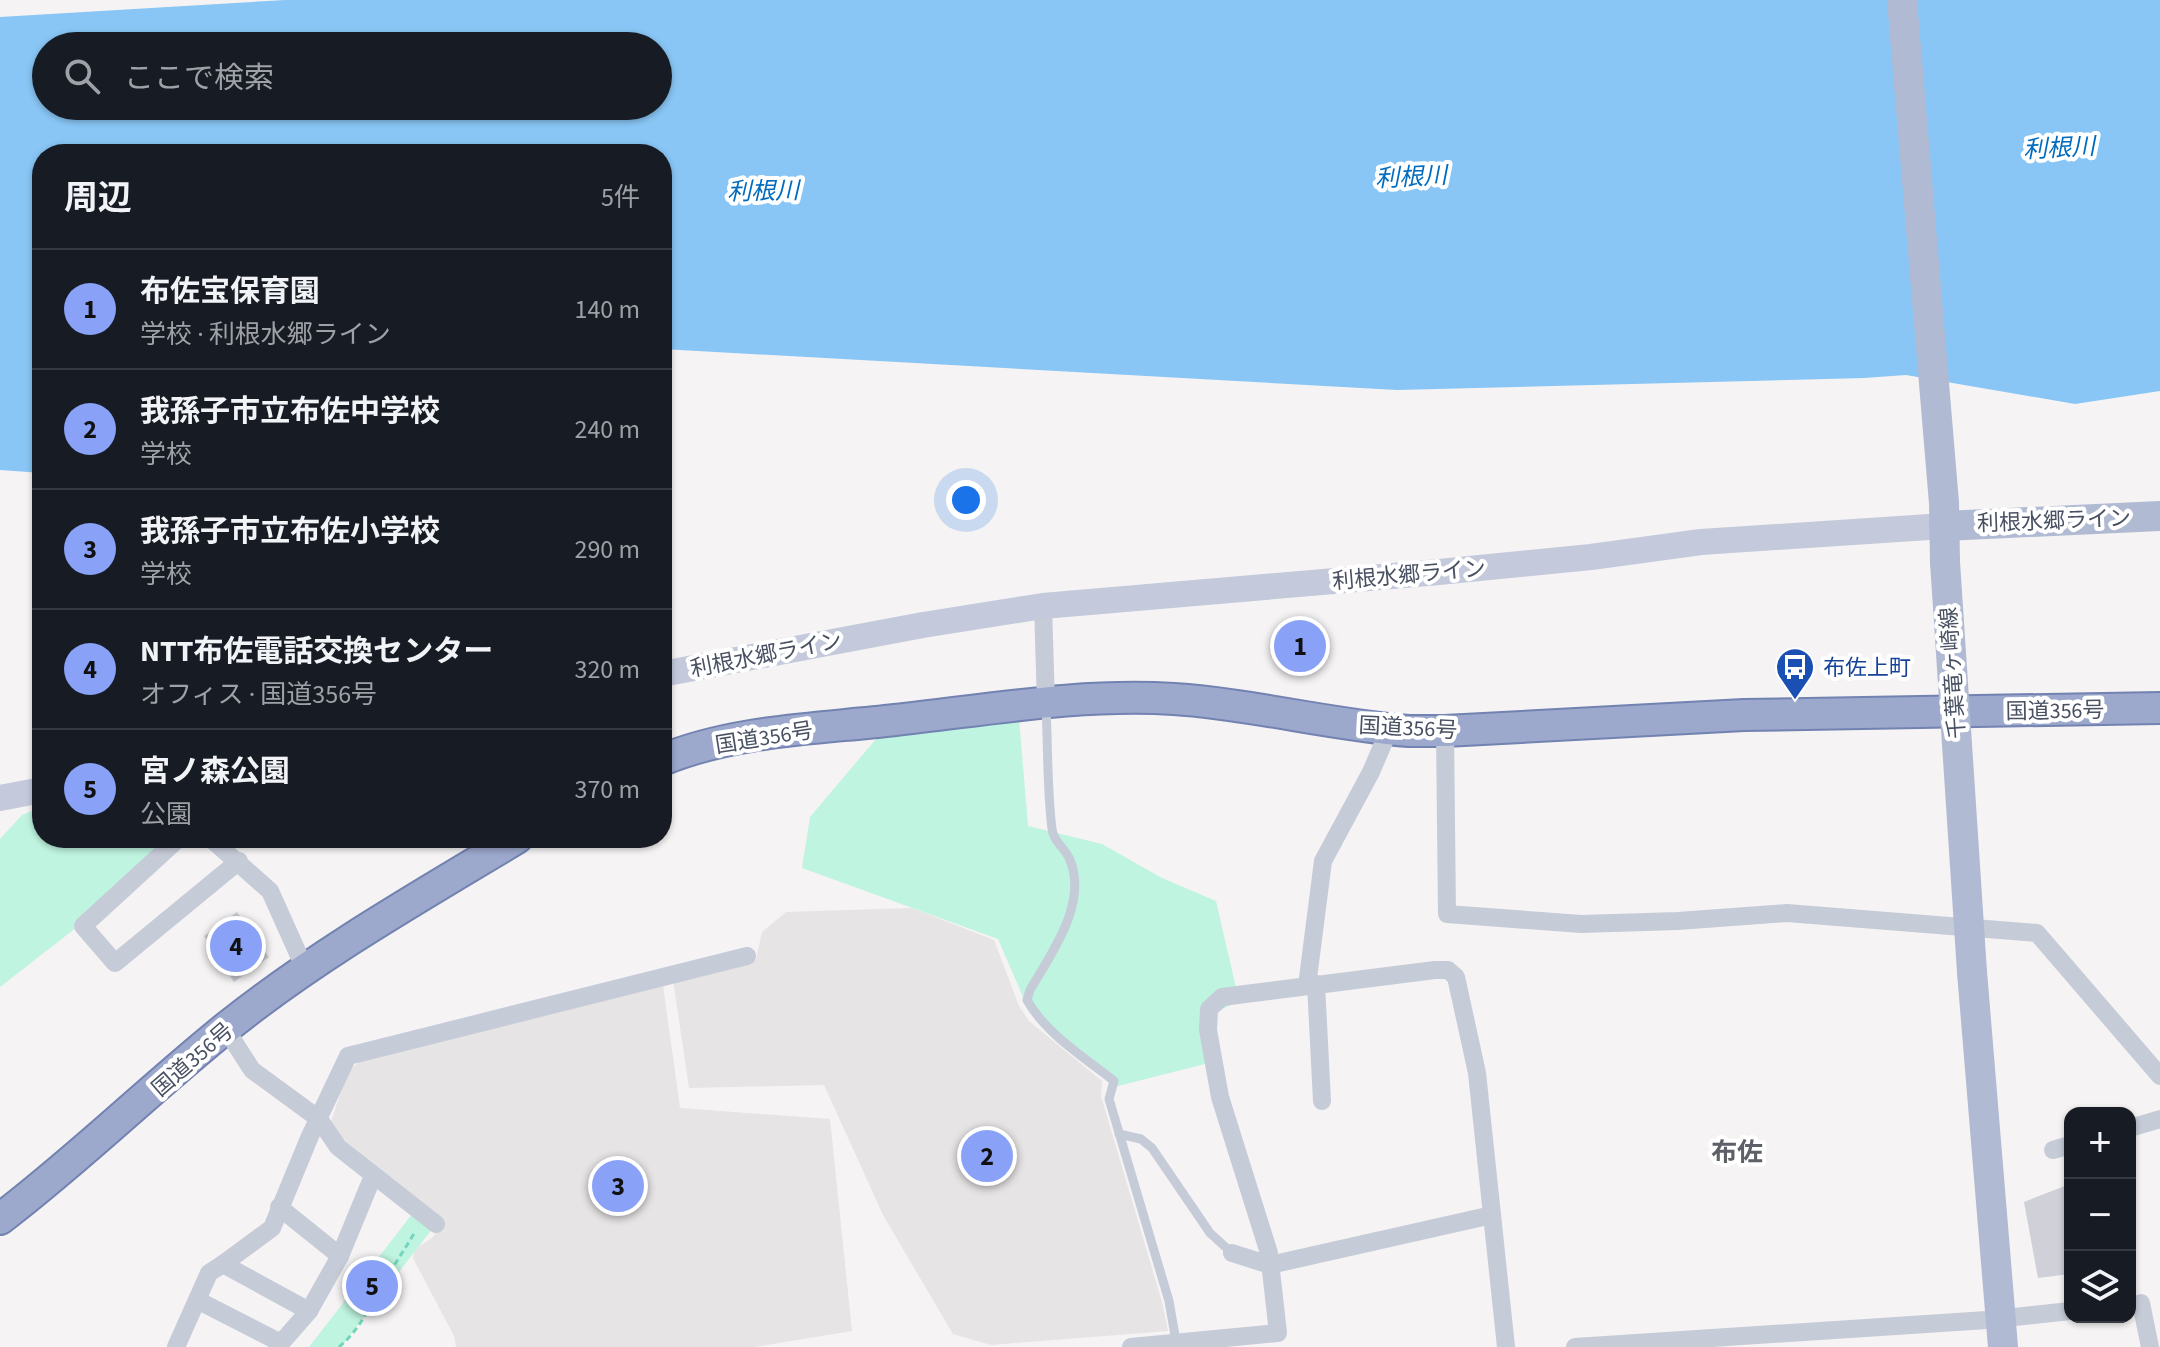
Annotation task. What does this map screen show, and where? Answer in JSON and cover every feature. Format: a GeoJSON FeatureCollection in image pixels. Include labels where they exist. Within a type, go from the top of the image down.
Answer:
{"type":"FeatureCollection","features":[{"type":"Feature","properties":{"kind":"highway","name":"国道356号"},"geometry":{"type":"LineString","coordinates":[[672,756],[734,739],[804,729],[1136,697],[1178,699],[1389,730],[1445,731],[1744,715],[2160,708]]}},
{"type":"Feature","properties":{"kind":"highway","name":"国道356号"},"geometry":{"type":"LineString","coordinates":[[0,1219],[89,1148],[225,1028],[305,969],[501,848]]}},
{"type":"Feature","properties":{"kind":"main road","name":"千葉竜ヶ崎線"},"geometry":{"type":"LineString","coordinates":[[1902,0],[1944,514],[1972,972],[2001,1333]]}},
{"type":"Feature","properties":{"kind":"main road","name":"利根水郷ライン"},"geometry":{"type":"LineString","coordinates":[[672,672],[1043,606],[1591,557],[1944,514],[2160,516]]}},
{"type":"Feature","properties":{"kind":"main road"},"geometry":{"type":"LineString","coordinates":[[0,798],[32,792]]}},
{"type":"Feature","properties":{"kind":"street"},"geometry":{"type":"LineString","coordinates":[[1043,606],[1046,704]]}},
{"type":"Feature","properties":{"kind":"street"},"geometry":{"type":"LineString","coordinates":[[1322,1101],[1312,985],[1323,861],[1371,772],[1389,730]]}},
{"type":"Feature","properties":{"kind":"street"},"geometry":{"type":"LineString","coordinates":[[1445,731],[1447,914],[1581,924],[1787,913],[2037,933],[2160,1076]]}},
{"type":"Feature","properties":{"kind":"street"},"geometry":{"type":"LineString","coordinates":[[168,848],[83,926],[115,963],[239,861]]}},
{"type":"Feature","properties":{"kind":"street"},"geometry":{"type":"LineString","coordinates":[[223,848],[270,891],[305,969]]}},
{"type":"Feature","properties":{"kind":"street"},"geometry":{"type":"LineString","coordinates":[[176,1347],[209,1273],[272,1228],[348,1056],[747,956]]}},
{"type":"Feature","properties":{"kind":"street"},"geometry":{"type":"LineString","coordinates":[[1131,1347],[1279,1340],[1269,1253],[1220,1097],[1208,1030],[1209,1009],[1222,997],[1448,970],[1456,977],[1477,1073],[1506,1347]]}},
{"type":"Feature","properties":{"kind":"street"},"geometry":{"type":"LineString","coordinates":[[225,1028],[252,1070],[319,1119],[338,1147],[436,1224]]}},
{"type":"Feature","properties":{"kind":"street"},"geometry":{"type":"LineString","coordinates":[[2136,1126],[2160,1119]]}},
{"type":"Feature","properties":{"kind":"street"},"geometry":{"type":"LineString","coordinates":[[197,1300],[281,1343],[309,1311],[340,1256],[373,1176]]}},
{"type":"Feature","properties":{"kind":"street"},"geometry":{"type":"LineString","coordinates":[[279,1207],[340,1256]]}},
{"type":"Feature","properties":{"kind":"street"},"geometry":{"type":"LineString","coordinates":[[1232,1253],[1270,1265],[1492,1215]]}},
{"type":"Feature","properties":{"kind":"street"},"geometry":{"type":"LineString","coordinates":[[223,1264],[309,1311]]}},
{"type":"Feature","properties":{"kind":"street"},"geometry":{"type":"LineString","coordinates":[[2144,1303],[2150,1347]]}},
{"type":"Feature","properties":{"kind":"street"},"geometry":{"type":"LineString","coordinates":[[1575,1347],[2001,1333],[2064,1313]]}},
{"type":"Feature","properties":{"kind":"lane"},"geometry":{"type":"LineString","coordinates":[[1046,704],[1052,834],[1071,860],[1074,877],[1067,927],[1027,1000],[1046,1026],[1114,1081],[1109,1099],[1169,1301],[1177,1344]]}},
{"type":"Feature","properties":{"kind":"lane"},"geometry":{"type":"LineString","coordinates":[[1119,1134],[1141,1139],[1152,1148],[1210,1233],[1232,1253]]}},
{"type":"Feature","properties":{"kind":"path"},"geometry":{"type":"LineString","coordinates":[[339,1347],[355,1334],[417,1228],[436,1224]]}},
{"type":"Feature","properties":{"kind":"shaded area"},"geometry":{"type":"Polygon","coordinates":[[[912,908],[994,940],[1019,1006],[1029,1021],[1102,1081],[1101,1096],[1168,1331],[991,1345],[953,1334],[883,1215],[824,1085],[689,1088],[673,980],[756,959],[762,932],[786,912],[912,908]]]}},
{"type":"Feature","properties":{"kind":"shaded area"},"geometry":{"type":"Polygon","coordinates":[[[663,985],[680,1108],[830,1119],[852,1331],[755,1347],[456,1347],[454,1336],[413,1258],[415,1249],[432,1238],[443,1223],[342,1138],[331,1122],[346,1075],[362,1058],[663,985]]]}},
{"type":"Feature","properties":{"kind":"green space"},"geometry":{"type":"Polygon","coordinates":[[[1019,718],[1028,826],[1102,844],[1162,878],[1216,901],[1239,1001],[1210,1015],[1213,1062],[1114,1087],[1027,1006],[998,939],[802,868],[810,817],[881,733],[1019,718]]]}},
{"type":"Feature","properties":{"kind":"green space"},"geometry":{"type":"Polygon","coordinates":[[[32,811],[32,848],[158,848],[159,852],[118,895],[0,987],[0,839],[22,815],[32,811]]]}},
{"type":"Feature","properties":{"kind":"green space"},"geometry":{"type":"Polygon","coordinates":[[[416,1209],[436,1224],[341,1347],[309,1347],[416,1209]]]}},
{"type":"Feature","properties":{"kind":"water","name":"利根川"},"geometry":{"type":"Polygon","coordinates":[[[285,0],[2160,0],[2160,391],[2075,404],[1906,375],[1397,390],[672,350],[672,144],[32,144],[32,472],[0,470],[0,17],[285,0]]]}},
{"type":"Feature","properties":{"kind":"building"},"geometry":{"type":"Polygon","coordinates":[[[237,912],[269,957],[234,982],[204,936],[237,912]]]}},
{"type":"Feature","properties":{"kind":"building"},"geometry":{"type":"Polygon","coordinates":[[[2064,1186],[2064,1275],[2038,1278],[2024,1202],[2064,1186]]]}},
{"type":"Feature","properties":{"kind":"place","name":"布佐宝保育園"},"geometry":{"type":"Point","coordinates":[1300,646]}},
{"type":"Feature","properties":{"kind":"place","name":"布佐上町"},"geometry":{"type":"Point","coordinates":[1795,701]}},
{"type":"Feature","properties":{"kind":"place","name":"NTT布佐電話交換センター"},"geometry":{"type":"Point","coordinates":[236,946]}},
{"type":"Feature","properties":{"kind":"place","name":"我孫子市立布佐中学校"},"geometry":{"type":"Point","coordinates":[987,1156]}},
{"type":"Feature","properties":{"kind":"place","name":"我孫子市立布佐小学校"},"geometry":{"type":"Point","coordinates":[618,1186]}},
{"type":"Feature","properties":{"kind":"place","name":"宮ノ森公園"},"geometry":{"type":"Point","coordinates":[372,1286]}},
{"type":"Feature","properties":{"kind":"district","name":"布佐"},"geometry":{"type":"Point","coordinates":[1737,1152]}}]}
